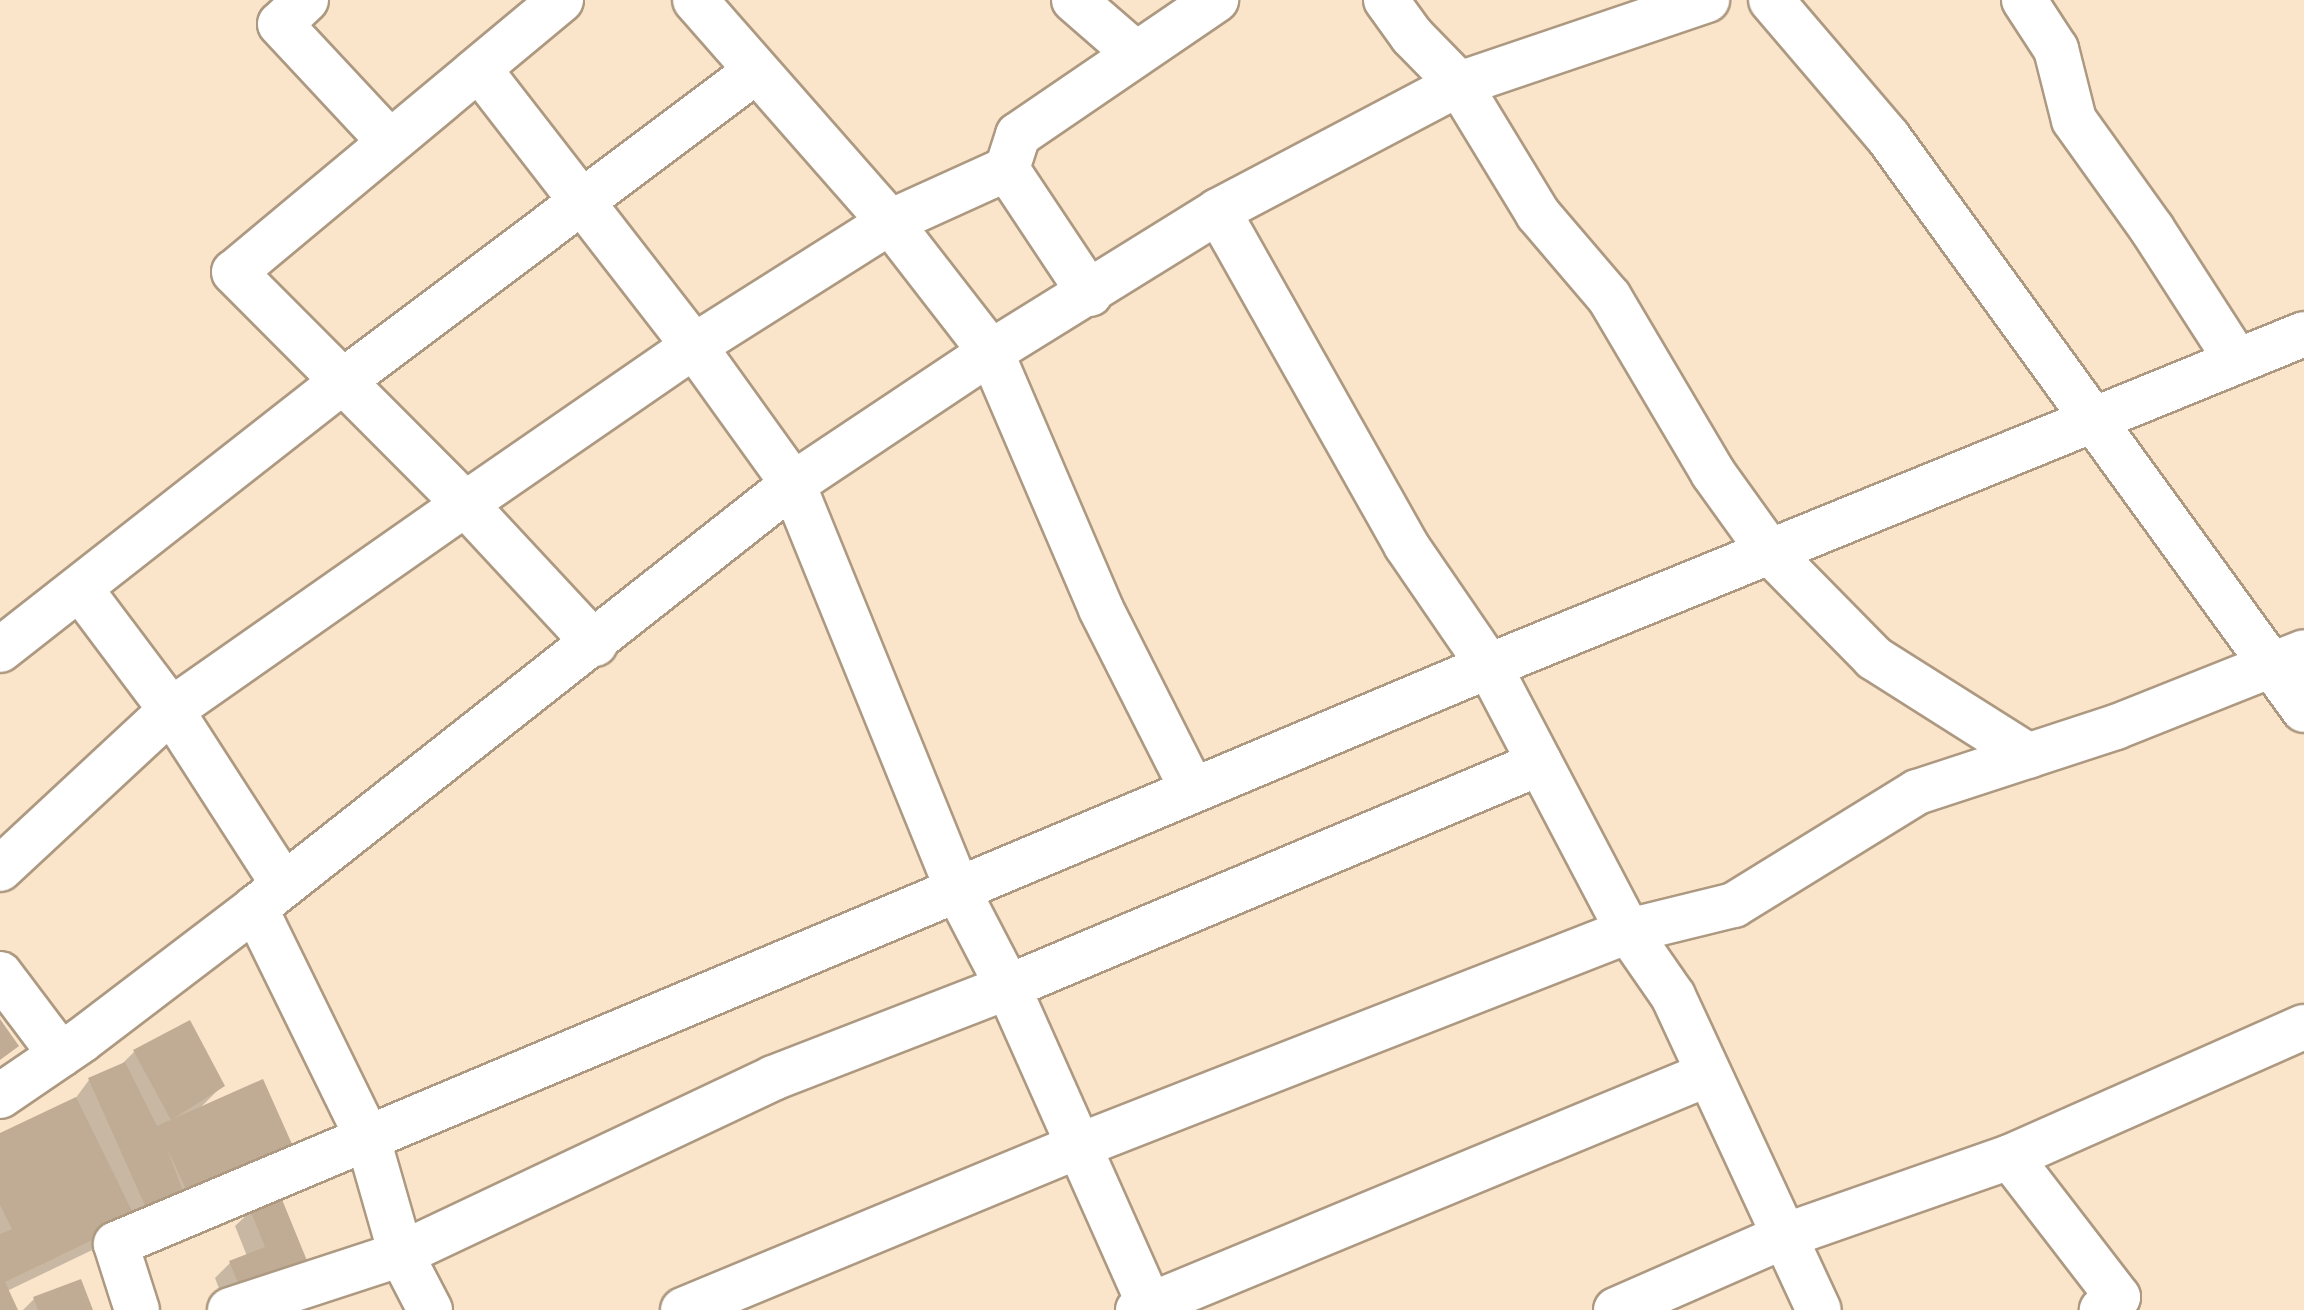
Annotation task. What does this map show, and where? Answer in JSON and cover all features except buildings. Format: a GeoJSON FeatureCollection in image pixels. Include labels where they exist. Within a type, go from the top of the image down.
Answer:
{"type":"FeatureCollection","features":[{"type":"Feature","properties":{"kind":"street"},"geometry":{"type":"LineString","coordinates":[[306,0],[280,24],[390,142]]}},
{"type":"Feature","properties":{"kind":"street"},"geometry":{"type":"LineString","coordinates":[[561,0],[234,272],[465,504],[595,644]]}},
{"type":"Feature","properties":{"kind":"street"},"geometry":{"type":"LineString","coordinates":[[695,0],[890,222],[991,352],[1101,609],[1192,789]]}},
{"type":"Feature","properties":{"kind":"street"},"geometry":{"type":"LineString","coordinates":[[1074,0],[1135,53]]}},
{"type":"Feature","properties":{"kind":"street"},"geometry":{"type":"LineString","coordinates":[[0,869],[171,710],[694,346],[890,222],[1007,169],[1018,135],[1216,0]]}},
{"type":"Feature","properties":{"kind":"street"},"geometry":{"type":"LineString","coordinates":[[1386,0],[1412,36],[1459,84],[1538,214],[1609,297],[1713,473],[1769,551],[1874,658],[2029,756]]}},
{"type":"Feature","properties":{"kind":"street"},"geometry":{"type":"LineString","coordinates":[[0,1096],[61,1055],[269,896],[595,644],[793,484],[991,352],[1090,294],[1218,211],[1459,84],[1707,0]]}},
{"type":"Feature","properties":{"kind":"street"},"geometry":{"type":"LineString","coordinates":[[1771,0],[1888,137],[2095,419],[2287,659],[2304,710]]}},
{"type":"Feature","properties":{"kind":"street"},"geometry":{"type":"LineString","coordinates":[[2024,0],[2056,49],[2074,120],[2152,229],[2237,361]]}},
{"type":"Feature","properties":{"kind":"street"},"geometry":{"type":"LineString","coordinates":[[479,69],[694,346],[793,484],[958,891],[1008,987],[1147,1308],[1708,1074]]}},
{"type":"Feature","properties":{"kind":"street"},"geometry":{"type":"LineString","coordinates":[[0,650],[81,590],[343,381],[756,71]]}},
{"type":"Feature","properties":{"kind":"street"},"geometry":{"type":"LineString","coordinates":[[1007,169],[1090,294]]}},
{"type":"Feature","properties":{"kind":"street"},"geometry":{"type":"LineString","coordinates":[[1218,211],[1406,545],[1489,666],[1628,931],[1673,996],[1787,1235],[1819,1310]]}},
{"type":"Feature","properties":{"kind":"street"},"geometry":{"type":"LineString","coordinates":[[137,1310],[116,1244],[958,891],[1192,789],[2304,334]]}},
{"type":"Feature","properties":{"kind":"street"},"geometry":{"type":"LineString","coordinates":[[81,590],[171,710],[269,896],[368,1139],[401,1254],[430,1310]]}},
{"type":"Feature","properties":{"kind":"street"},"geometry":{"type":"LineString","coordinates":[[683,1310],[1076,1147],[1628,931],[1734,905],[1917,792],[2029,756],[2287,659]]}},
{"type":"Feature","properties":{"kind":"street"},"geometry":{"type":"LineString","coordinates":[[230,1310],[401,1254],[773,1078],[1008,987],[1540,763]]}},
{"type":"Feature","properties":{"kind":"street"},"geometry":{"type":"LineString","coordinates":[[0,974],[61,1055]]}},
{"type":"Feature","properties":{"kind":"street"},"geometry":{"type":"LineString","coordinates":[[1616,1310],[1787,1235],[2010,1157],[2304,1027]]}},
{"type":"Feature","properties":{"kind":"street"},"geometry":{"type":"LineString","coordinates":[[2010,1157],[2118,1297],[2102,1310]]}}]}
